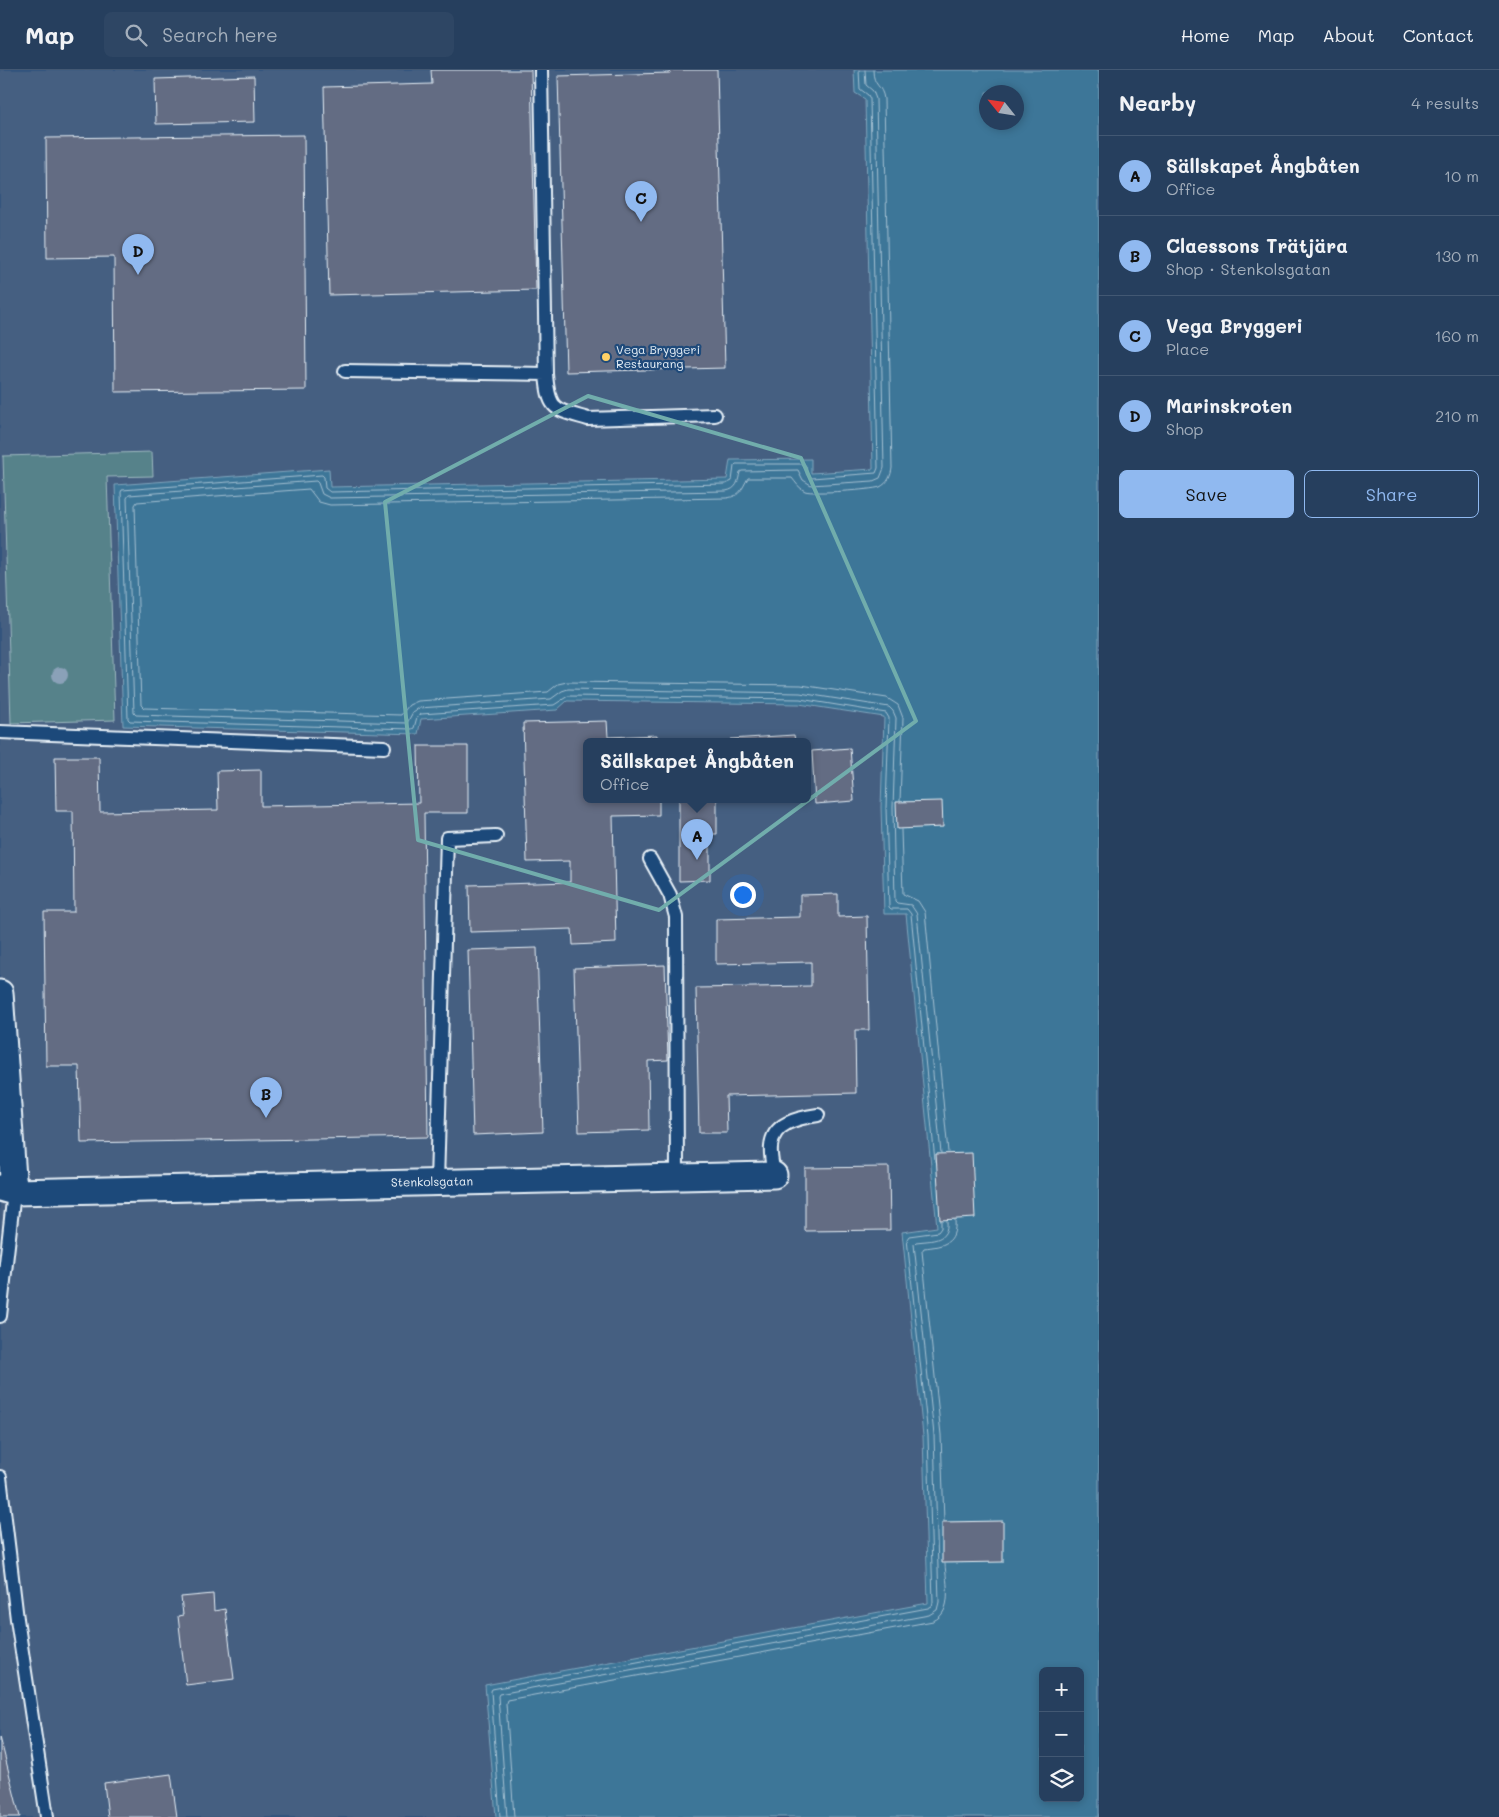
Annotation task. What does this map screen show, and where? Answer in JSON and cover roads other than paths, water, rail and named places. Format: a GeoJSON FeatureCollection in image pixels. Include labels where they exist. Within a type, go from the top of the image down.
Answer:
{"type":"FeatureCollection","features":[{"type":"Feature","properties":{"kind":"street"},"geometry":{"type":"LineString","coordinates":[[0,993],[7,1190]]}},
{"type":"Feature","properties":{"kind":"street","name":"Stenkolsgatan"},"geometry":{"type":"LineString","coordinates":[[7,1190],[774,1175]]}},
{"type":"Feature","properties":{"kind":"lane"},"geometry":{"type":"LineString","coordinates":[[541,70],[546,374],[548,397],[553,406],[588,419],[715,415]]}},
{"type":"Feature","properties":{"kind":"lane"},"geometry":{"type":"LineString","coordinates":[[345,371],[546,374]]}},
{"type":"Feature","properties":{"kind":"lane"},"geometry":{"type":"LineString","coordinates":[[0,732],[384,747]]}},
{"type":"Feature","properties":{"kind":"lane"},"geometry":{"type":"LineString","coordinates":[[437,1182],[447,838],[496,836]]}},
{"type":"Feature","properties":{"kind":"lane"},"geometry":{"type":"LineString","coordinates":[[650,859],[670,895],[676,917],[677,1176]]}},
{"type":"Feature","properties":{"kind":"lane","name":"Stenkolsgatan"},"geometry":{"type":"LineString","coordinates":[[774,1175],[770,1147],[776,1130],[796,1118],[818,1115]]}},
{"type":"Feature","properties":{"kind":"lane"},"geometry":{"type":"LineString","coordinates":[[0,1316],[7,1190]]}},
{"type":"Feature","properties":{"kind":"lane"},"geometry":{"type":"LineString","coordinates":[[0,1477],[17,1619],[48,1817]]}},
{"type":"Feature","properties":{"kind":"water"},"geometry":{"type":"Polygon","coordinates":[[[854,70],[1099,70],[1099,1817],[496,1817],[485,1685],[928,1603],[923,1436],[902,1232],[937,1227],[906,914],[884,914],[881,807],[884,717],[799,704],[567,701],[557,710],[421,719],[418,734],[123,726],[115,485],[329,469],[330,487],[727,479],[730,460],[811,459],[811,473],[873,469],[865,99],[855,93],[854,70]]]}},
{"type":"Feature","properties":{"kind":"place","name":"Vega Bryggeri"},"geometry":{"type":"Point","coordinates":[641,222]}},
{"type":"Feature","properties":{"kind":"place","name":"Marinskroten"},"geometry":{"type":"Point","coordinates":[138,275]}},
{"type":"Feature","properties":{"kind":"place","name":"Vega Bryggeri Restaurang"},"geometry":{"type":"Point","coordinates":[606,357]}},
{"type":"Feature","properties":{"kind":"place","name":"Sällskapet Ångbåten"},"geometry":{"type":"Point","coordinates":[697,860]}},
{"type":"Feature","properties":{"kind":"place","name":"Claessons Trätjära"},"geometry":{"type":"Point","coordinates":[266,1118]}}]}
